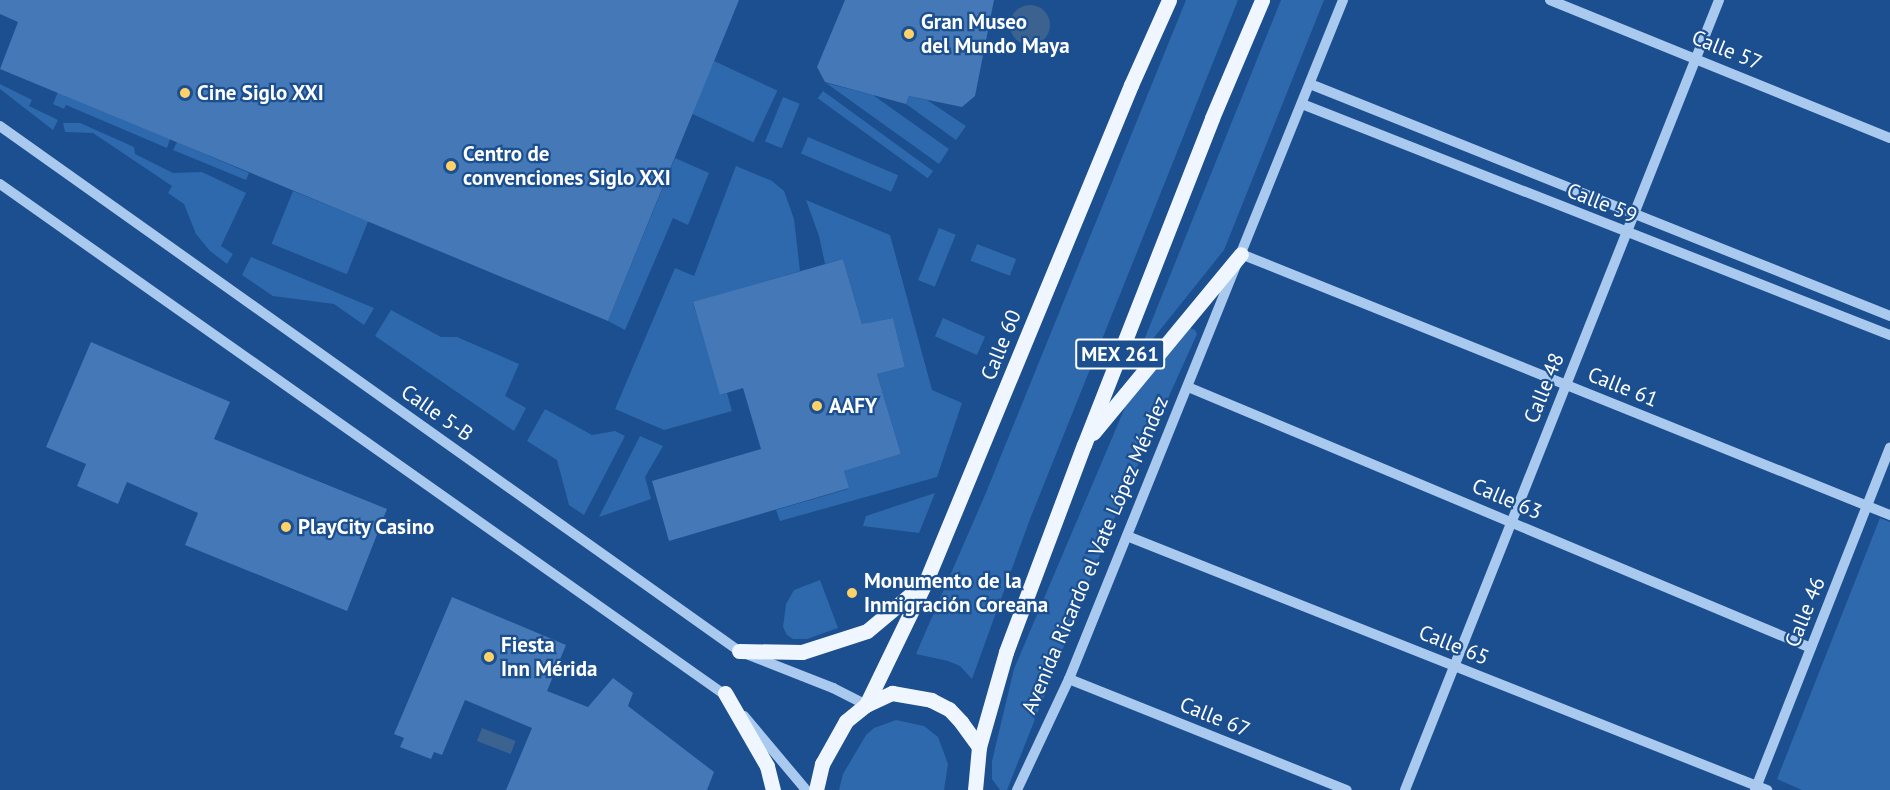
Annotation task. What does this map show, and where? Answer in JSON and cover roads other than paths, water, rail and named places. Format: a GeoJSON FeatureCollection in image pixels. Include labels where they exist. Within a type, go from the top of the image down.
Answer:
{"type":"FeatureCollection","features":[{"type":"Feature","properties":{"kind":"main road","name":"Calle 60"},"geometry":{"type":"LineString","coordinates":[[866,705],[926,581],[1131,85],[1169,0]]}},
{"type":"Feature","properties":{"kind":"main road","name":"Avenida Ricardo el Vate López Méndez"},"geometry":{"type":"LineString","coordinates":[[980,747],[1006,652],[1084,445],[1212,118],[1262,0]]}},
{"type":"Feature","properties":{"kind":"main road"},"geometry":{"type":"LineString","coordinates":[[1084,445],[1241,254]]}},
{"type":"Feature","properties":{"kind":"main road"},"geometry":{"type":"LineString","coordinates":[[739,651],[802,652],[867,631],[926,581]]}},
{"type":"Feature","properties":{"kind":"main road"},"geometry":{"type":"LineString","coordinates":[[724,693],[767,766],[773,790]]}},
{"type":"Feature","properties":{"kind":"main road"},"geometry":{"type":"LineString","coordinates":[[816,790],[822,764],[846,721],[866,705],[892,693],[931,700],[948,709],[980,747],[976,790]]}},
{"type":"Feature","properties":{"kind":"street","name":"Avenida Ricardo el Vate López Méndez"},"geometry":{"type":"LineString","coordinates":[[1017,790],[1069,679],[1343,0]]}},
{"type":"Feature","properties":{"kind":"street","name":"Calle 57"},"geometry":{"type":"LineString","coordinates":[[1550,0],[1890,138]]}},
{"type":"Feature","properties":{"kind":"street","name":"Calle 48"},"geometry":{"type":"LineString","coordinates":[[1405,790],[1719,0]]}},
{"type":"Feature","properties":{"kind":"street","name":"Calle 59"},"geometry":{"type":"LineString","coordinates":[[1310,84],[1890,316]]}},
{"type":"Feature","properties":{"kind":"street","name":"Calle 59"},"geometry":{"type":"LineString","coordinates":[[1302,104],[1890,335]]}},
{"type":"Feature","properties":{"kind":"street","name":"Calle 5-B"},"geometry":{"type":"LineString","coordinates":[[0,126],[739,651],[833,688],[866,705]]}},
{"type":"Feature","properties":{"kind":"street"},"geometry":{"type":"LineString","coordinates":[[0,184],[724,693],[806,790]]}},
{"type":"Feature","properties":{"kind":"street","name":"Calle 61"},"geometry":{"type":"LineString","coordinates":[[1241,254],[1890,515]]}},
{"type":"Feature","properties":{"kind":"street","name":"Calle 63"},"geometry":{"type":"LineString","coordinates":[[1188,387],[1811,648]]}},
{"type":"Feature","properties":{"kind":"street","name":"Calle 46"},"geometry":{"type":"LineString","coordinates":[[1759,789],[1811,648],[1890,448]]}},
{"type":"Feature","properties":{"kind":"street","name":"Calle 65"},"geometry":{"type":"LineString","coordinates":[[1127,536],[1759,789]]}},
{"type":"Feature","properties":{"kind":"street","name":"Calle 67"},"geometry":{"type":"LineString","coordinates":[[1069,679],[1347,790]]}},
{"type":"Feature","properties":{"kind":"place","name":"Gran Museo del Mundo Maya"},"geometry":{"type":"Point","coordinates":[909,34]}},
{"type":"Feature","properties":{"kind":"place","name":"Cine Siglo XXI"},"geometry":{"type":"Point","coordinates":[185,93]}},
{"type":"Feature","properties":{"kind":"place","name":"Centro de convenciones Siglo XXI"},"geometry":{"type":"Point","coordinates":[451,166]}},
{"type":"Feature","properties":{"kind":"place","name":"AAFY"},"geometry":{"type":"Point","coordinates":[817,406]}},
{"type":"Feature","properties":{"kind":"place","name":"PlayCity Casino"},"geometry":{"type":"Point","coordinates":[286,527]}},
{"type":"Feature","properties":{"kind":"place","name":"Monumento de la Inmigración Coreana"},"geometry":{"type":"Point","coordinates":[852,593]}},
{"type":"Feature","properties":{"kind":"place","name":"Fiesta Inn Mérida"},"geometry":{"type":"Point","coordinates":[489,657]}}]}
